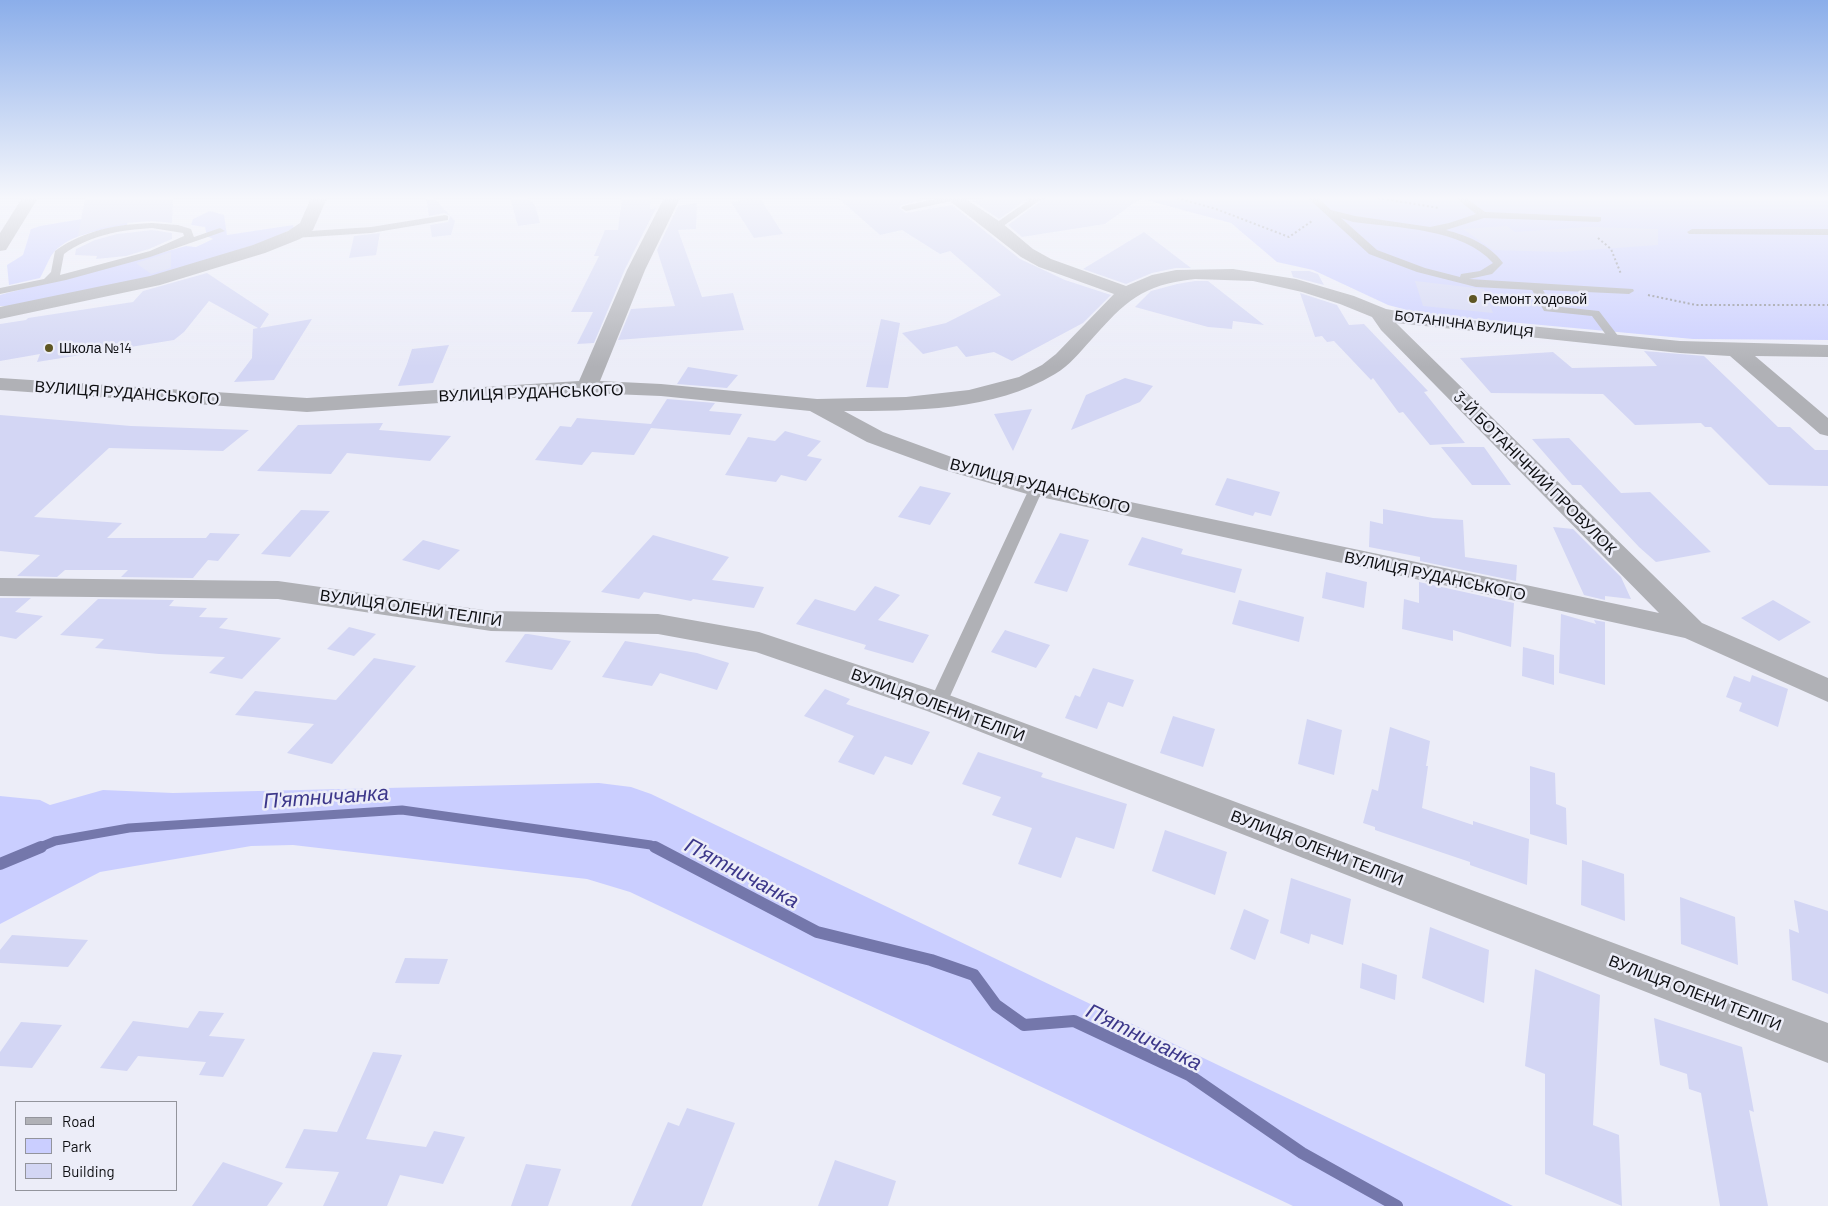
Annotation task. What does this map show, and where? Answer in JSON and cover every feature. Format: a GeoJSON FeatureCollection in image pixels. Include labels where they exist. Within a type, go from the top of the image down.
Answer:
{"type":"FeatureCollection","features":[{"type":"Feature","properties":{"kind":"street"},"geometry":{"type":"LineString","coordinates":[[0,313],[154,281],[241,254]]}},
{"type":"Feature","properties":{"kind":"street"},"geometry":{"type":"LineString","coordinates":[[587,387],[644,254]]}},
{"type":"Feature","properties":{"kind":"street"},"geometry":{"type":"LineString","coordinates":[[1029,254],[1045,263],[1126,292]]}},
{"type":"Feature","properties":{"kind":"street","name":"БОТАНІЧНА ВУЛИЦЯ"},"geometry":{"type":"LineString","coordinates":[[815,405],[922,403],[972,395],[1023,382],[1047,370],[1069,353],[1126,292],[1148,282],[1179,275],[1240,275],[1272,278],[1348,300],[1379,313],[1420,321],[1616,341],[1736,350],[1828,351]]}},
{"type":"Feature","properties":{"kind":"street","name":"3-Й БОТАНІЧНИЙ ПРОВУЛОК"},"geometry":{"type":"LineString","coordinates":[[1379,313],[1388,326],[1692,630]]}},
{"type":"Feature","properties":{"kind":"street"},"geometry":{"type":"LineString","coordinates":[[1736,350],[1828,429]]}},
{"type":"Feature","properties":{"kind":"street","name":"ВУЛИЦЯ РУДАНСЬКОГО"},"geometry":{"type":"LineString","coordinates":[[0,384],[307,405],[587,387],[660,390],[815,405],[875,437],[949,464],[1036,489],[1692,630],[1828,691]]}},
{"type":"Feature","properties":{"kind":"street","name":"ВУЛИЦЯ ОЛЕНИ ТЕЛІГИ"},"geometry":{"type":"LineString","coordinates":[[0,586],[278,590],[490,621],[658,624],[759,642],[938,704],[1828,1043]]}},
{"type":"Feature","properties":{"kind":"lane"},"geometry":{"type":"LineString","coordinates":[[48,280],[56,273],[59,254]]}},
{"type":"Feature","properties":{"kind":"lane"},"geometry":{"type":"LineString","coordinates":[[0,291],[98,269],[150,254]]}},
{"type":"Feature","properties":{"kind":"lane"},"geometry":{"type":"LineString","coordinates":[[1379,254],[1421,270],[1476,284],[1629,292]]}},
{"type":"Feature","properties":{"kind":"lane"},"geometry":{"type":"LineString","coordinates":[[1440,275],[1468,276],[1486,273],[1495,268],[1498,263],[1491,254]]}},
{"type":"Feature","properties":{"kind":"lane"},"geometry":{"type":"LineString","coordinates":[[1536,288],[1548,309],[1595,314],[1616,341]]}},
{"type":"Feature","properties":{"kind":"lane"},"geometry":{"type":"LineString","coordinates":[[938,704],[1036,489]]}},
{"type":"Feature","properties":{"kind":"path"},"geometry":{"type":"LineString","coordinates":[[1613,254],[1629,292],[1696,305],[1828,305]]}},
{"type":"Feature","properties":{"kind":"green space"},"geometry":{"type":"Polygon","coordinates":[[[53,254],[40,278],[9,285],[7,265],[23,255],[53,254]]]}},
{"type":"Feature","properties":{"kind":"green space"},"geometry":{"type":"Polygon","coordinates":[[[156,254],[224,254],[148,278],[9,306],[0,306],[0,295],[156,254]]]}},
{"type":"Feature","properties":{"kind":"green space"},"geometry":{"type":"Polygon","coordinates":[[[1268,254],[1828,254],[1828,340],[1693,339],[1422,314],[1388,305],[1313,270],[1277,262],[1268,254]]]}},
{"type":"Feature","properties":{"kind":"green space"},"geometry":{"type":"Polygon","coordinates":[[[599,783],[631,787],[651,794],[1513,1206],[1293,1206],[630,892],[587,879],[293,845],[251,846],[100,872],[0,924],[0,796],[40,800],[50,805],[103,790],[173,793],[599,783]]]}},
{"type":"Feature","properties":{"kind":"building"},"geometry":{"type":"Polygon","coordinates":[[[132,254],[96,259],[97,256],[75,255],[132,254]]]}},
{"type":"Feature","properties":{"kind":"building"},"geometry":{"type":"Polygon","coordinates":[[[164,254],[171,254],[171,268],[151,274],[136,263],[164,254]]]}},
{"type":"Feature","properties":{"kind":"building"},"geometry":{"type":"Polygon","coordinates":[[[350,254],[376,254],[376,255],[349,258],[350,254]]]}},
{"type":"Feature","properties":{"kind":"building"},"geometry":{"type":"Polygon","coordinates":[[[595,254],[632,254],[594,343],[577,344],[593,312],[571,312],[599,256],[594,256],[595,254]]]}},
{"type":"Feature","properties":{"kind":"building"},"geometry":{"type":"Polygon","coordinates":[[[658,254],[687,254],[702,297],[733,293],[744,330],[618,340],[631,309],[675,306],[658,254]]]}},
{"type":"Feature","properties":{"kind":"building"},"geometry":{"type":"Polygon","coordinates":[[[954,254],[1014,254],[1020,259],[1065,280],[1111,295],[1083,323],[1012,361],[994,352],[966,357],[957,346],[923,354],[902,333],[946,323],[1001,295],[954,254]]]}},
{"type":"Feature","properties":{"kind":"building"},"geometry":{"type":"Polygon","coordinates":[[[1107,254],[1173,254],[1191,268],[1176,268],[1152,273],[1126,284],[1083,269],[1107,254]]]}},
{"type":"Feature","properties":{"kind":"building"},"geometry":{"type":"Polygon","coordinates":[[[1291,271],[1309,271],[1318,274],[1324,285],[1293,277],[1291,271]]]}},
{"type":"Feature","properties":{"kind":"building"},"geometry":{"type":"Polygon","coordinates":[[[207,273],[269,314],[260,328],[312,319],[274,380],[234,382],[252,358],[253,329],[258,328],[209,301],[184,332],[174,340],[37,362],[40,354],[0,361],[0,324],[133,302],[143,291],[207,273]]]}},
{"type":"Feature","properties":{"kind":"building"},"geometry":{"type":"Polygon","coordinates":[[[1195,281],[1208,281],[1264,325],[1233,321],[1232,329],[1208,327],[1135,307],[1151,291],[1195,281]]]}},
{"type":"Feature","properties":{"kind":"building"},"geometry":{"type":"Polygon","coordinates":[[[1415,281],[1484,289],[1493,313],[1423,306],[1415,281]]]}},
{"type":"Feature","properties":{"kind":"building"},"geometry":{"type":"Polygon","coordinates":[[[1300,293],[1337,305],[1349,325],[1364,324],[1428,391],[1424,392],[1465,443],[1430,445],[1403,412],[1399,413],[1373,378],[1371,380],[1334,341],[1327,342],[1322,336],[1315,337],[1300,293]]]}},
{"type":"Feature","properties":{"kind":"building"},"geometry":{"type":"Polygon","coordinates":[[[881,319],[900,323],[888,388],[866,387],[881,319]]]}},
{"type":"Feature","properties":{"kind":"building"},"geometry":{"type":"Polygon","coordinates":[[[449,345],[433,383],[398,386],[412,349],[449,345]]]}},
{"type":"Feature","properties":{"kind":"building"},"geometry":{"type":"Polygon","coordinates":[[[1644,351],[1704,356],[1778,427],[1790,427],[1815,450],[1828,450],[1828,486],[1769,485],[1711,427],[1705,427],[1701,423],[1635,425],[1603,394],[1491,393],[1460,358],[1553,352],[1572,368],[1657,366],[1644,351]]]}},
{"type":"Feature","properties":{"kind":"building"},"geometry":{"type":"Polygon","coordinates":[[[688,367],[738,375],[727,388],[677,384],[688,367]]]}},
{"type":"Feature","properties":{"kind":"building"},"geometry":{"type":"Polygon","coordinates":[[[1125,378],[1153,386],[1140,402],[1071,430],[1086,395],[1125,378]]]}},
{"type":"Feature","properties":{"kind":"building"},"geometry":{"type":"Polygon","coordinates":[[[667,399],[715,403],[709,411],[742,414],[730,435],[651,428],[634,455],[592,452],[582,465],[535,460],[560,426],[571,427],[577,418],[651,424],[667,399]]]}},
{"type":"Feature","properties":{"kind":"building"},"geometry":{"type":"Polygon","coordinates":[[[1032,409],[1013,451],[994,414],[1032,409]]]}},
{"type":"Feature","properties":{"kind":"building"},"geometry":{"type":"Polygon","coordinates":[[[0,415],[131,426],[249,430],[223,451],[109,448],[34,517],[122,523],[107,538],[206,538],[210,533],[240,534],[218,561],[208,560],[193,578],[121,577],[128,570],[65,570],[57,577],[17,576],[40,555],[0,551],[0,415]]]}},
{"type":"Feature","properties":{"kind":"building"},"geometry":{"type":"Polygon","coordinates":[[[383,423],[379,430],[451,436],[430,461],[347,453],[331,474],[257,471],[298,425],[383,423]]]}},
{"type":"Feature","properties":{"kind":"building"},"geometry":{"type":"Polygon","coordinates":[[[785,431],[821,441],[807,456],[822,459],[806,481],[781,475],[776,482],[725,475],[748,437],[775,441],[785,431]]]}},
{"type":"Feature","properties":{"kind":"building"},"geometry":{"type":"Polygon","coordinates":[[[1569,438],[1621,493],[1650,492],[1711,552],[1656,562],[1639,547],[1581,485],[1572,485],[1532,439],[1569,438]]]}},
{"type":"Feature","properties":{"kind":"building"},"geometry":{"type":"Polygon","coordinates":[[[1441,447],[1484,447],[1511,485],[1472,485],[1441,447]]]}},
{"type":"Feature","properties":{"kind":"building"},"geometry":{"type":"Polygon","coordinates":[[[1227,478],[1280,492],[1271,516],[1255,512],[1253,516],[1215,505],[1227,478]]]}},
{"type":"Feature","properties":{"kind":"building"},"geometry":{"type":"Polygon","coordinates":[[[920,486],[951,493],[930,525],[898,517],[920,486]]]}},
{"type":"Feature","properties":{"kind":"building"},"geometry":{"type":"Polygon","coordinates":[[[1383,509],[1433,518],[1463,520],[1465,557],[1517,565],[1516,581],[1420,561],[1420,557],[1369,547],[1370,521],[1383,524],[1383,509]]]}},
{"type":"Feature","properties":{"kind":"building"},"geometry":{"type":"Polygon","coordinates":[[[301,510],[330,511],[290,557],[261,554],[301,510]]]}},
{"type":"Feature","properties":{"kind":"building"},"geometry":{"type":"Polygon","coordinates":[[[1553,527],[1573,529],[1621,577],[1631,599],[1605,596],[1605,600],[1584,595],[1553,527]]]}},
{"type":"Feature","properties":{"kind":"building"},"geometry":{"type":"Polygon","coordinates":[[[1060,533],[1089,540],[1067,592],[1034,583],[1060,533]]]}},
{"type":"Feature","properties":{"kind":"building"},"geometry":{"type":"Polygon","coordinates":[[[653,535],[729,557],[712,580],[764,587],[754,608],[693,599],[691,601],[644,592],[639,599],[601,592],[653,535]]]}},
{"type":"Feature","properties":{"kind":"building"},"geometry":{"type":"Polygon","coordinates":[[[1142,537],[1183,549],[1181,554],[1242,569],[1235,593],[1128,565],[1142,537]]]}},
{"type":"Feature","properties":{"kind":"building"},"geometry":{"type":"Polygon","coordinates":[[[423,540],[460,550],[439,570],[402,560],[423,540]]]}},
{"type":"Feature","properties":{"kind":"building"},"geometry":{"type":"Polygon","coordinates":[[[1326,572],[1367,582],[1364,608],[1322,598],[1326,572]]]}},
{"type":"Feature","properties":{"kind":"building"},"geometry":{"type":"Polygon","coordinates":[[[1419,582],[1514,603],[1511,647],[1453,630],[1453,641],[1402,629],[1404,599],[1419,603],[1419,582]]]}},
{"type":"Feature","properties":{"kind":"building"},"geometry":{"type":"Polygon","coordinates":[[[875,586],[900,595],[878,620],[929,635],[913,663],[864,649],[866,645],[796,624],[815,599],[855,611],[875,586]]]}},
{"type":"Feature","properties":{"kind":"building"},"geometry":{"type":"Polygon","coordinates":[[[0,598],[31,598],[15,612],[43,616],[16,639],[0,636],[0,598]]]}},
{"type":"Feature","properties":{"kind":"building"},"geometry":{"type":"Polygon","coordinates":[[[98,599],[174,600],[169,606],[207,608],[199,617],[228,618],[219,628],[281,638],[242,679],[209,673],[225,657],[159,654],[95,648],[104,639],[60,635],[98,599]]]}},
{"type":"Feature","properties":{"kind":"building"},"geometry":{"type":"Polygon","coordinates":[[[1239,600],[1304,617],[1299,642],[1232,624],[1239,600]]]}},
{"type":"Feature","properties":{"kind":"building"},"geometry":{"type":"Polygon","coordinates":[[[1773,600],[1811,622],[1779,641],[1741,618],[1773,600]]]}},
{"type":"Feature","properties":{"kind":"building"},"geometry":{"type":"Polygon","coordinates":[[[1561,614],[1596,624],[1594,620],[1605,622],[1605,685],[1559,673],[1561,614]]]}},
{"type":"Feature","properties":{"kind":"building"},"geometry":{"type":"Polygon","coordinates":[[[349,627],[376,634],[354,656],[327,649],[349,627]]]}},
{"type":"Feature","properties":{"kind":"building"},"geometry":{"type":"Polygon","coordinates":[[[1005,630],[1050,645],[1036,668],[991,652],[1005,630]]]}},
{"type":"Feature","properties":{"kind":"building"},"geometry":{"type":"Polygon","coordinates":[[[525,634],[571,641],[552,670],[505,662],[525,634]]]}},
{"type":"Feature","properties":{"kind":"building"},"geometry":{"type":"Polygon","coordinates":[[[625,641],[697,653],[729,663],[717,690],[660,673],[652,686],[602,677],[625,641]]]}},
{"type":"Feature","properties":{"kind":"building"},"geometry":{"type":"Polygon","coordinates":[[[1523,647],[1554,655],[1554,685],[1522,676],[1523,647]]]}},
{"type":"Feature","properties":{"kind":"building"},"geometry":{"type":"Polygon","coordinates":[[[374,658],[416,666],[332,764],[287,753],[314,724],[235,715],[255,691],[336,700],[374,658]]]}},
{"type":"Feature","properties":{"kind":"building"},"geometry":{"type":"Polygon","coordinates":[[[1093,668],[1134,680],[1123,707],[1108,702],[1097,729],[1065,718],[1075,695],[1080,697],[1093,668]]]}},
{"type":"Feature","properties":{"kind":"building"},"geometry":{"type":"Polygon","coordinates":[[[1752,675],[1788,689],[1778,727],[1739,711],[1742,703],[1726,697],[1734,676],[1750,682],[1752,675]]]}},
{"type":"Feature","properties":{"kind":"building"},"geometry":{"type":"Polygon","coordinates":[[[825,689],[850,699],[846,704],[930,732],[912,765],[885,756],[874,775],[838,762],[854,736],[804,716],[825,689]]]}},
{"type":"Feature","properties":{"kind":"building"},"geometry":{"type":"Polygon","coordinates":[[[1173,716],[1215,729],[1203,767],[1160,753],[1173,716]]]}},
{"type":"Feature","properties":{"kind":"building"},"geometry":{"type":"Polygon","coordinates":[[[1307,719],[1342,730],[1334,775],[1298,764],[1307,719]]]}},
{"type":"Feature","properties":{"kind":"building"},"geometry":{"type":"Polygon","coordinates":[[[1390,727],[1430,741],[1422,808],[1473,825],[1473,821],[1529,839],[1527,885],[1470,865],[1470,862],[1375,830],[1375,827],[1363,823],[1372,789],[1378,791],[1390,727]]]}},
{"type":"Feature","properties":{"kind":"building"},"geometry":{"type":"Polygon","coordinates":[[[978,752],[1043,773],[1041,777],[1127,804],[1114,849],[1076,837],[1061,878],[1018,864],[1032,828],[992,815],[1001,797],[962,784],[978,752]]]}},
{"type":"Feature","properties":{"kind":"building"},"geometry":{"type":"Polygon","coordinates":[[[1530,766],[1555,773],[1556,804],[1566,808],[1567,845],[1530,834],[1530,766]]]}},
{"type":"Feature","properties":{"kind":"building"},"geometry":{"type":"Polygon","coordinates":[[[1165,830],[1227,852],[1215,895],[1152,871],[1165,830]]]}},
{"type":"Feature","properties":{"kind":"building"},"geometry":{"type":"Polygon","coordinates":[[[1582,860],[1624,874],[1625,921],[1581,905],[1582,860]]]}},
{"type":"Feature","properties":{"kind":"building"},"geometry":{"type":"Polygon","coordinates":[[[1291,878],[1351,899],[1343,945],[1311,934],[1309,944],[1280,933],[1291,878]]]}},
{"type":"Feature","properties":{"kind":"building"},"geometry":{"type":"Polygon","coordinates":[[[1680,897],[1735,917],[1738,965],[1681,944],[1680,897]]]}},
{"type":"Feature","properties":{"kind":"building"},"geometry":{"type":"Polygon","coordinates":[[[1794,900],[1828,911],[1828,994],[1792,980],[1789,929],[1799,933],[1794,900]]]}},
{"type":"Feature","properties":{"kind":"building"},"geometry":{"type":"Polygon","coordinates":[[[1244,909],[1269,920],[1255,960],[1230,949],[1244,909]]]}},
{"type":"Feature","properties":{"kind":"building"},"geometry":{"type":"Polygon","coordinates":[[[1430,927],[1489,950],[1484,1003],[1422,978],[1430,927]]]}},
{"type":"Feature","properties":{"kind":"building"},"geometry":{"type":"Polygon","coordinates":[[[12,935],[88,940],[68,967],[0,963],[0,950],[12,935]]]}},
{"type":"Feature","properties":{"kind":"building"},"geometry":{"type":"Polygon","coordinates":[[[405,958],[448,959],[439,984],[395,983],[405,958]]]}},
{"type":"Feature","properties":{"kind":"building"},"geometry":{"type":"Polygon","coordinates":[[[1362,963],[1397,975],[1395,1000],[1360,988],[1362,963]]]}},
{"type":"Feature","properties":{"kind":"building"},"geometry":{"type":"Polygon","coordinates":[[[1535,969],[1600,995],[1593,1125],[1619,1135],[1622,1206],[1545,1174],[1545,1074],[1525,1066],[1535,969]]]}},
{"type":"Feature","properties":{"kind":"building"},"geometry":{"type":"Polygon","coordinates":[[[199,1011],[224,1013],[209,1036],[245,1039],[223,1077],[199,1075],[206,1062],[138,1056],[127,1071],[100,1068],[133,1021],[188,1028],[199,1011]]]}},
{"type":"Feature","properties":{"kind":"building"},"geometry":{"type":"Polygon","coordinates":[[[1654,1018],[1742,1047],[1754,1112],[1749,1110],[1768,1206],[1720,1206],[1701,1093],[1689,1089],[1687,1074],[1660,1065],[1654,1018]]]}},
{"type":"Feature","properties":{"kind":"building"},"geometry":{"type":"Polygon","coordinates":[[[21,1022],[62,1025],[32,1068],[0,1066],[0,1052],[21,1022]]]}},
{"type":"Feature","properties":{"kind":"building"},"geometry":{"type":"Polygon","coordinates":[[[373,1052],[402,1055],[366,1139],[426,1147],[434,1131],[465,1137],[443,1184],[400,1175],[387,1206],[323,1206],[339,1172],[285,1168],[304,1129],[337,1132],[373,1052]]]}},
{"type":"Feature","properties":{"kind":"building"},"geometry":{"type":"Polygon","coordinates":[[[687,1108],[735,1123],[702,1206],[631,1206],[668,1122],[679,1126],[687,1108]]]}},
{"type":"Feature","properties":{"kind":"building"},"geometry":{"type":"Polygon","coordinates":[[[835,1160],[896,1181],[888,1206],[818,1206],[835,1160]]]}},
{"type":"Feature","properties":{"kind":"building"},"geometry":{"type":"Polygon","coordinates":[[[223,1162],[283,1183],[267,1206],[192,1206],[223,1162]]]}},
{"type":"Feature","properties":{"kind":"building"},"geometry":{"type":"Polygon","coordinates":[[[526,1164],[561,1169],[548,1206],[511,1206],[526,1164]]]}},
{"type":"Feature","properties":{"kind":"waterway","name":"П'ятничанка"},"geometry":{"type":"LineString","coordinates":[[38,848],[55,841],[129,828],[402,810],[655,847]]}},
{"type":"Feature","properties":{"kind":"waterway","name":"П'ятничанка"},"geometry":{"type":"LineString","coordinates":[[0,864],[41,847]]}},
{"type":"Feature","properties":{"kind":"waterway","name":"П'ятничанка"},"geometry":{"type":"LineString","coordinates":[[655,847],[817,932],[931,960],[974,975],[996,1005],[1024,1025],[1074,1021],[1189,1075],[1302,1153],[1397,1206]]}},
{"type":"Feature","properties":{"kind":"place","name":"Ремонт ходовой"},"geometry":{"type":"Point","coordinates":[1473,299]}},
{"type":"Feature","properties":{"kind":"place","name":"Школа №14"},"geometry":{"type":"Point","coordinates":[49,348]}}]}
